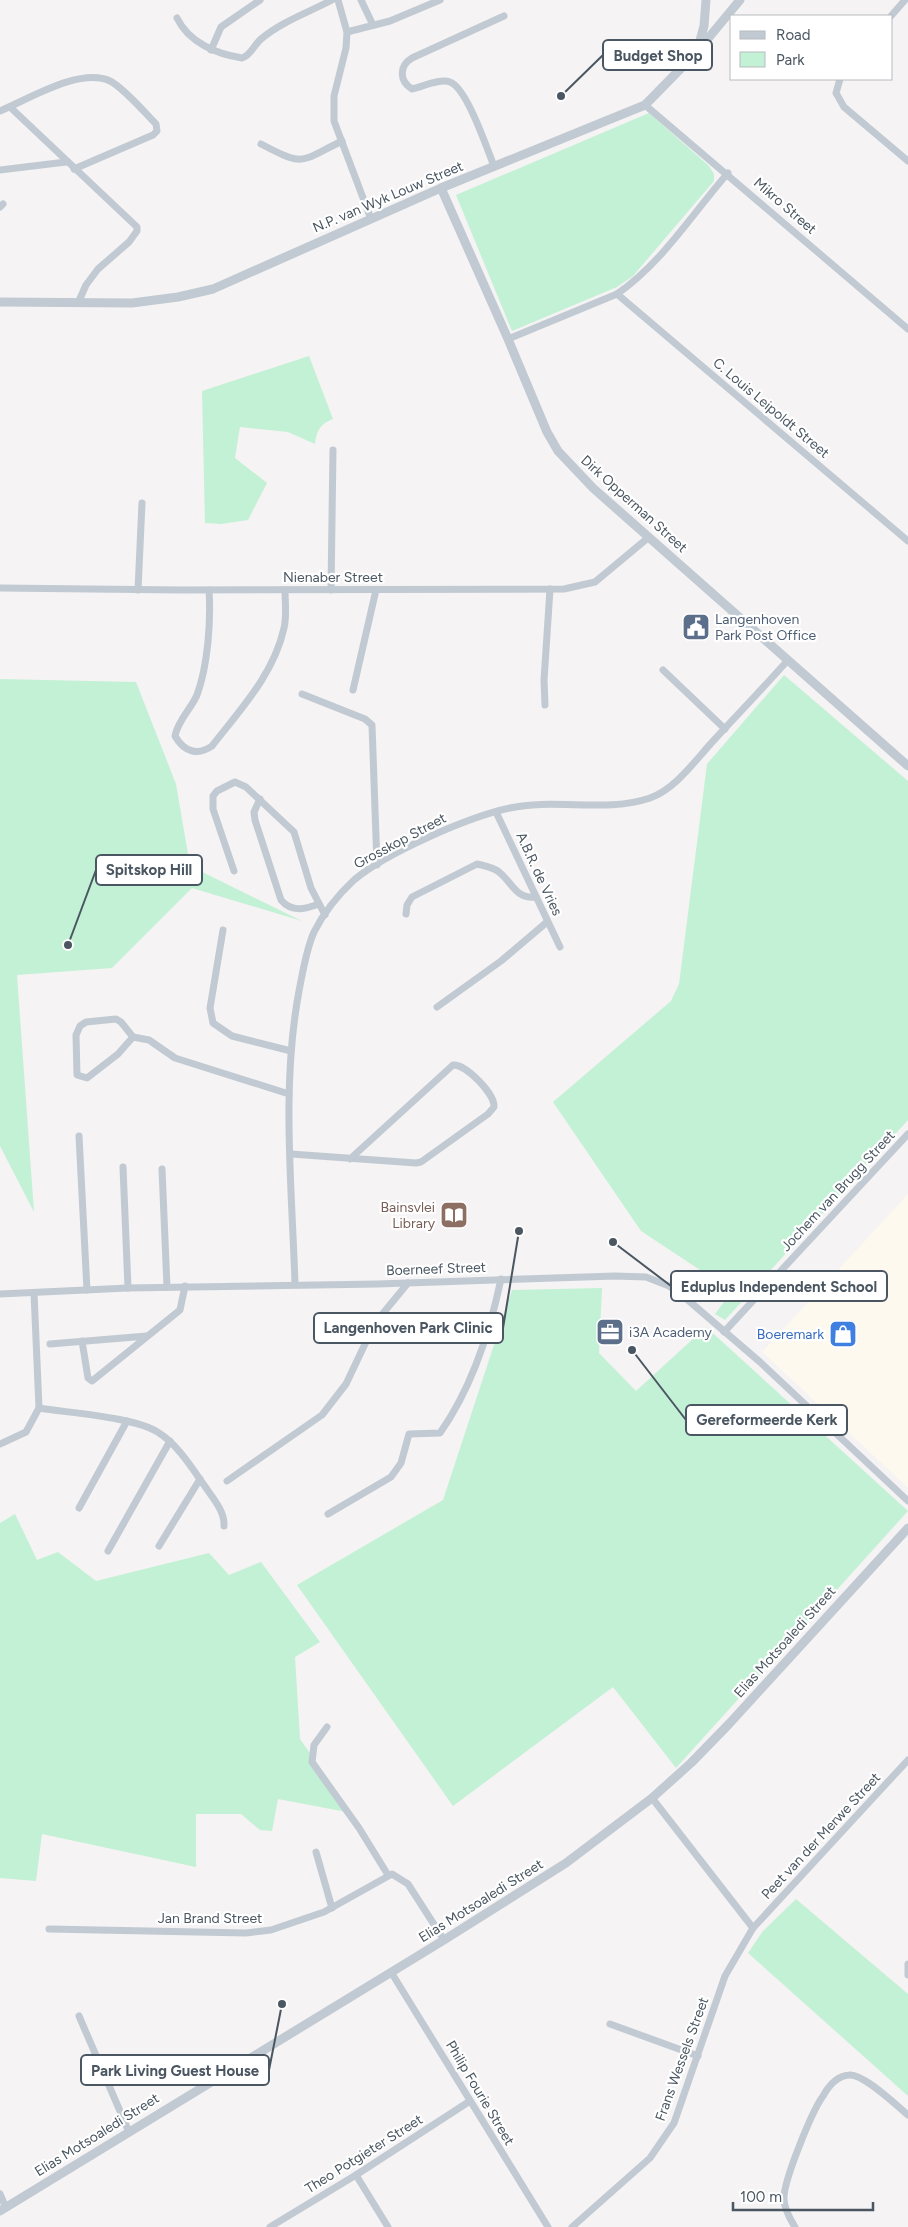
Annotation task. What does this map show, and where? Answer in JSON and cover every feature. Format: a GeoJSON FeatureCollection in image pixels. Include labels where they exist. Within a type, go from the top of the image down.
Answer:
{"type":"FeatureCollection","features":[{"type":"Feature","properties":{"kind":"street"},"geometry":{"type":"LineString","coordinates":[[211,50],[221,27],[260,0]]}},
{"type":"Feature","properties":{"kind":"street"},"geometry":{"type":"LineString","coordinates":[[177,18],[194,39],[211,50],[235,57],[246,57],[266,35],[332,0]]}},
{"type":"Feature","properties":{"kind":"street"},"geometry":{"type":"LineString","coordinates":[[338,0],[348,32],[332,108],[334,121],[371,219]]}},
{"type":"Feature","properties":{"kind":"street"},"geometry":{"type":"LineString","coordinates":[[362,0],[373,25]]}},
{"type":"Feature","properties":{"kind":"street"},"geometry":{"type":"LineString","coordinates":[[348,32],[390,21],[440,0]]}},
{"type":"Feature","properties":{"kind":"street"},"geometry":{"type":"LineString","coordinates":[[696,53],[704,26],[706,0]]}},
{"type":"Feature","properties":{"kind":"street"},"geometry":{"type":"LineString","coordinates":[[892,15],[905,0]]}},
{"type":"Feature","properties":{"kind":"street","name":"N.P. van Wyk Louw Street"},"geometry":{"type":"LineString","coordinates":[[0,302],[132,303],[178,297],[213,289],[441,188],[645,105],[696,53],[738,1]]}},
{"type":"Feature","properties":{"kind":"street"},"geometry":{"type":"LineString","coordinates":[[494,166],[463,94],[454,84],[444,81],[412,89],[405,83],[402,71],[405,63],[412,58],[504,16]]}},
{"type":"Feature","properties":{"kind":"street"},"geometry":{"type":"LineString","coordinates":[[0,111],[73,80],[96,78],[114,84],[156,124],[157,131],[153,135],[74,170]]}},
{"type":"Feature","properties":{"kind":"street"},"geometry":{"type":"LineString","coordinates":[[840,80],[836,93],[844,107],[908,161]]}},
{"type":"Feature","properties":{"kind":"street","name":"Mikro Street"},"geometry":{"type":"LineString","coordinates":[[645,105],[728,173],[908,328]]}},
{"type":"Feature","properties":{"kind":"street"},"geometry":{"type":"LineString","coordinates":[[10,107],[74,170],[133,223],[138,231],[129,242],[90,278],[78,303]]}},
{"type":"Feature","properties":{"kind":"street"},"geometry":{"type":"LineString","coordinates":[[261,144],[289,159],[301,161],[342,141]]}},
{"type":"Feature","properties":{"kind":"street"},"geometry":{"type":"LineString","coordinates":[[0,170],[66,162]]}},
{"type":"Feature","properties":{"kind":"street"},"geometry":{"type":"LineString","coordinates":[[508,339],[617,294],[633,283],[655,262],[728,173]]}},
{"type":"Feature","properties":{"kind":"street","name":"Dirk Opperman Street"},"geometry":{"type":"LineString","coordinates":[[441,188],[508,339],[546,432],[558,451],[588,482],[649,537],[908,766]]}},
{"type":"Feature","properties":{"kind":"street","name":"C. Louis Leipoldt Street"},"geometry":{"type":"LineString","coordinates":[[617,294],[908,541]]}},
{"type":"Feature","properties":{"kind":"street"},"geometry":{"type":"LineString","coordinates":[[331,590],[333,450]]}},
{"type":"Feature","properties":{"kind":"street"},"geometry":{"type":"LineString","coordinates":[[138,590],[142,502]]}},
{"type":"Feature","properties":{"kind":"street","name":"Nienaber Street"},"geometry":{"type":"LineString","coordinates":[[0,588],[376,590],[550,589],[579,587],[595,582],[649,537]]}},
{"type":"Feature","properties":{"kind":"street"},"geometry":{"type":"LineString","coordinates":[[545,705],[544,680],[550,589]]}},
{"type":"Feature","properties":{"kind":"street"},"geometry":{"type":"LineString","coordinates":[[209,590],[211,614],[202,673],[194,702],[179,724],[175,736],[186,749],[196,753],[203,752],[212,746],[268,670],[280,644],[284,627],[285,590]]}},
{"type":"Feature","properties":{"kind":"street"},"geometry":{"type":"LineString","coordinates":[[353,690],[376,590]]}},
{"type":"Feature","properties":{"kind":"street","name":"Grosskop Street"},"geometry":{"type":"LineString","coordinates":[[295,1284],[289,1094],[294,1013],[306,958],[315,931],[325,915],[354,881],[377,865],[460,824],[511,808],[555,803],[623,803],[650,798],[678,780],[788,660]]}},
{"type":"Feature","properties":{"kind":"street"},"geometry":{"type":"LineString","coordinates":[[663,670],[725,729]]}},
{"type":"Feature","properties":{"kind":"street"},"geometry":{"type":"LineString","coordinates":[[302,694],[365,719],[372,725],[377,865]]}},
{"type":"Feature","properties":{"kind":"street"},"geometry":{"type":"LineString","coordinates":[[234,871],[213,809],[213,796],[220,788],[235,782],[246,787],[294,832],[311,888],[325,915]]}},
{"type":"Feature","properties":{"kind":"street"},"geometry":{"type":"LineString","coordinates":[[260,799],[254,812],[255,820],[281,900],[292,908],[302,910],[319,904]]}},
{"type":"Feature","properties":{"kind":"street","name":"A.B.R. de Vries"},"geometry":{"type":"LineString","coordinates":[[496,812],[560,947]]}},
{"type":"Feature","properties":{"kind":"street"},"geometry":{"type":"LineString","coordinates":[[406,914],[406,905],[412,898],[477,864],[500,872],[517,894],[528,898],[536,897]]}},
{"type":"Feature","properties":{"kind":"street"},"geometry":{"type":"LineString","coordinates":[[437,1007],[501,961],[548,922]]}},
{"type":"Feature","properties":{"kind":"street"},"geometry":{"type":"LineString","coordinates":[[223,930],[210,1008],[213,1023],[232,1036],[291,1051]]}},
{"type":"Feature","properties":{"kind":"street"},"geometry":{"type":"LineString","coordinates":[[133,1037],[118,1054],[87,1078],[77,1075],[76,1035],[82,1024],[116,1019],[133,1037],[149,1040],[175,1058],[289,1094]]}},
{"type":"Feature","properties":{"kind":"street"},"geometry":{"type":"LineString","coordinates":[[291,1154],[350,1158],[421,1162],[488,1114],[494,1103],[468,1070],[460,1065],[453,1065],[350,1158]]}},
{"type":"Feature","properties":{"kind":"street","name":"Jochem van Brugg Street"},"geometry":{"type":"LineString","coordinates":[[724,1332],[908,1134]]}},
{"type":"Feature","properties":{"kind":"street"},"geometry":{"type":"LineString","coordinates":[[80,1136],[87,1290]]}},
{"type":"Feature","properties":{"kind":"street"},"geometry":{"type":"LineString","coordinates":[[123,1167],[128,1288]]}},
{"type":"Feature","properties":{"kind":"street"},"geometry":{"type":"LineString","coordinates":[[162,1169],[167,1287]]}},
{"type":"Feature","properties":{"kind":"street","name":"Boerneef Street"},"geometry":{"type":"LineString","coordinates":[[0,1294],[185,1286],[408,1283],[637,1275],[646,1277],[669,1286],[724,1332],[908,1501]]}},
{"type":"Feature","properties":{"kind":"street"},"geometry":{"type":"LineString","coordinates":[[328,1514],[394,1475],[401,1463],[410,1434],[440,1433],[481,1350],[494,1312],[501,1279]]}},
{"type":"Feature","properties":{"kind":"street"},"geometry":{"type":"LineString","coordinates":[[227,1481],[322,1415],[346,1384],[375,1323],[408,1283]]}},
{"type":"Feature","properties":{"kind":"street"},"geometry":{"type":"LineString","coordinates":[[82,1342],[88,1378],[92,1381],[180,1310],[185,1286]]}},
{"type":"Feature","properties":{"kind":"street"},"geometry":{"type":"LineString","coordinates":[[0,1444],[26,1432],[39,1408],[34,1293]]}},
{"type":"Feature","properties":{"kind":"street"},"geometry":{"type":"LineString","coordinates":[[50,1344],[148,1336]]}},
{"type":"Feature","properties":{"kind":"street"},"geometry":{"type":"LineString","coordinates":[[39,1408],[127,1422],[151,1428],[170,1441],[200,1479],[222,1514],[224,1526]]}},
{"type":"Feature","properties":{"kind":"street"},"geometry":{"type":"LineString","coordinates":[[79,1508],[127,1422]]}},
{"type":"Feature","properties":{"kind":"street"},"geometry":{"type":"LineString","coordinates":[[108,1551],[170,1441]]}},
{"type":"Feature","properties":{"kind":"street"},"geometry":{"type":"LineString","coordinates":[[160,1546],[200,1479]]}},
{"type":"Feature","properties":{"kind":"street","name":"Elias Motsoaledi Street"},"geometry":{"type":"LineString","coordinates":[[3,2209],[546,1876],[652,1798],[729,1724],[908,1528]]}},
{"type":"Feature","properties":{"kind":"street"},"geometry":{"type":"LineString","coordinates":[[327,1727],[316,1741],[311,1755],[312,1762],[359,1828],[388,1875],[397,1876],[408,1884],[444,1940]]}},
{"type":"Feature","properties":{"kind":"street","name":"Peet van der Merwe Street"},"geometry":{"type":"LineString","coordinates":[[752,1928],[908,1760]]}},
{"type":"Feature","properties":{"kind":"street"},"geometry":{"type":"LineString","coordinates":[[652,1798],[752,1928]]}},
{"type":"Feature","properties":{"kind":"street"},"geometry":{"type":"LineString","coordinates":[[316,1852],[332,1908]]}},
{"type":"Feature","properties":{"kind":"street","name":"Jan Brand Street"},"geometry":{"type":"LineString","coordinates":[[49,1929],[246,1933],[287,1926],[332,1908],[388,1875]]}},
{"type":"Feature","properties":{"kind":"street","name":"Frans Wessels Street"},"geometry":{"type":"LineString","coordinates":[[572,2227],[657,2150],[674,2123],[725,1976],[752,1928]]}},
{"type":"Feature","properties":{"kind":"street"},"geometry":{"type":"LineString","coordinates":[[908,1964],[908,1975]]}},
{"type":"Feature","properties":{"kind":"street","name":"Philip Fourie Street"},"geometry":{"type":"LineString","coordinates":[[391,1972],[548,2227]]}},
{"type":"Feature","properties":{"kind":"street"},"geometry":{"type":"LineString","coordinates":[[79,2016],[129,2132]]}},
{"type":"Feature","properties":{"kind":"street"},"geometry":{"type":"LineString","coordinates":[[610,2024],[698,2056]]}},
{"type":"Feature","properties":{"kind":"street"},"geometry":{"type":"LineString","coordinates":[[795,2227],[786,2208],[785,2186],[818,2102],[831,2084],[841,2077],[855,2075],[868,2082],[908,2115]]}},
{"type":"Feature","properties":{"kind":"street","name":"Theo Potgieter Street"},"geometry":{"type":"LineString","coordinates":[[270,2227],[356,2175],[470,2101]]}},
{"type":"Feature","properties":{"kind":"street"},"geometry":{"type":"LineString","coordinates":[[356,2175],[388,2227]]}},
{"type":"Feature","properties":{"kind":"street"},"geometry":{"type":"LineString","coordinates":[[0,2194],[3,2209]]}},
{"type":"Feature","properties":{"kind":"shaded area","name":"Boeremark"},"geometry":{"type":"Polygon","coordinates":[[[908,1194],[908,1488],[762,1352],[908,1194]]]}},
{"type":"Feature","properties":{"kind":"green space"},"geometry":{"type":"Polygon","coordinates":[[[649,113],[709,166],[714,174],[714,181],[633,276],[617,287],[512,331],[456,195],[649,113]]]}},
{"type":"Feature","properties":{"kind":"green space"},"geometry":{"type":"Polygon","coordinates":[[[309,356],[333,419],[320,428],[315,444],[288,432],[240,427],[235,458],[267,483],[248,520],[221,524],[205,523],[202,391],[309,356]]]}},
{"type":"Feature","properties":{"kind":"green space"},"geometry":{"type":"Polygon","coordinates":[[[784,675],[908,781],[908,1120],[725,1320],[715,1314],[732,1291],[641,1231],[553,1102],[671,1001],[679,984],[707,764],[784,675]]]}},
{"type":"Feature","properties":{"kind":"green space"},"geometry":{"type":"Polygon","coordinates":[[[0,679],[136,682],[176,784],[190,866],[302,921],[192,888],[112,968],[17,975],[34,1212],[0,1146],[0,679]]]}},
{"type":"Feature","properties":{"kind":"green space"},"geometry":{"type":"Polygon","coordinates":[[[602,1288],[599,1353],[636,1391],[706,1327],[908,1511],[676,1768],[613,1687],[453,1806],[297,1585],[443,1500],[512,1290],[602,1288]]]}},
{"type":"Feature","properties":{"kind":"green space"},"geometry":{"type":"Polygon","coordinates":[[[15,1514],[37,1560],[58,1552],[96,1581],[209,1553],[229,1575],[261,1562],[320,1642],[295,1657],[300,1739],[352,1813],[278,1799],[272,1831],[260,1830],[241,1814],[196,1814],[196,1867],[42,1834],[36,1881],[0,1878],[0,1523],[15,1514]]]}},
{"type":"Feature","properties":{"kind":"green space"},"geometry":{"type":"Polygon","coordinates":[[[796,1899],[908,1994],[908,2096],[748,1953],[763,1931],[796,1899]]]}},
{"type":"Feature","properties":{"kind":"place","name":"Budget Shop"},"geometry":{"type":"Point","coordinates":[561,96]}},
{"type":"Feature","properties":{"kind":"place","name":"Langenhoven Park Post Office"},"geometry":{"type":"Point","coordinates":[696,627]}},
{"type":"Feature","properties":{"kind":"place","name":"Spitskop Hill"},"geometry":{"type":"Point","coordinates":[68,945]}},
{"type":"Feature","properties":{"kind":"place","name":"Bainsvlei Library"},"geometry":{"type":"Point","coordinates":[454,1215]}},
{"type":"Feature","properties":{"kind":"place","name":"Langenhoven Park Clinic"},"geometry":{"type":"Point","coordinates":[519,1231]}},
{"type":"Feature","properties":{"kind":"place","name":"Eduplus Independent School"},"geometry":{"type":"Point","coordinates":[613,1242]}},
{"type":"Feature","properties":{"kind":"place","name":"i3A Academy"},"geometry":{"type":"Point","coordinates":[610,1332]}},
{"type":"Feature","properties":{"kind":"place","name":"Boeremark"},"geometry":{"type":"Point","coordinates":[843,1334]}},
{"type":"Feature","properties":{"kind":"place","name":"Gereformeerde Kerk"},"geometry":{"type":"Point","coordinates":[632,1350]}},
{"type":"Feature","properties":{"kind":"place","name":"Park Living Guest House"},"geometry":{"type":"Point","coordinates":[282,2004]}}]}
